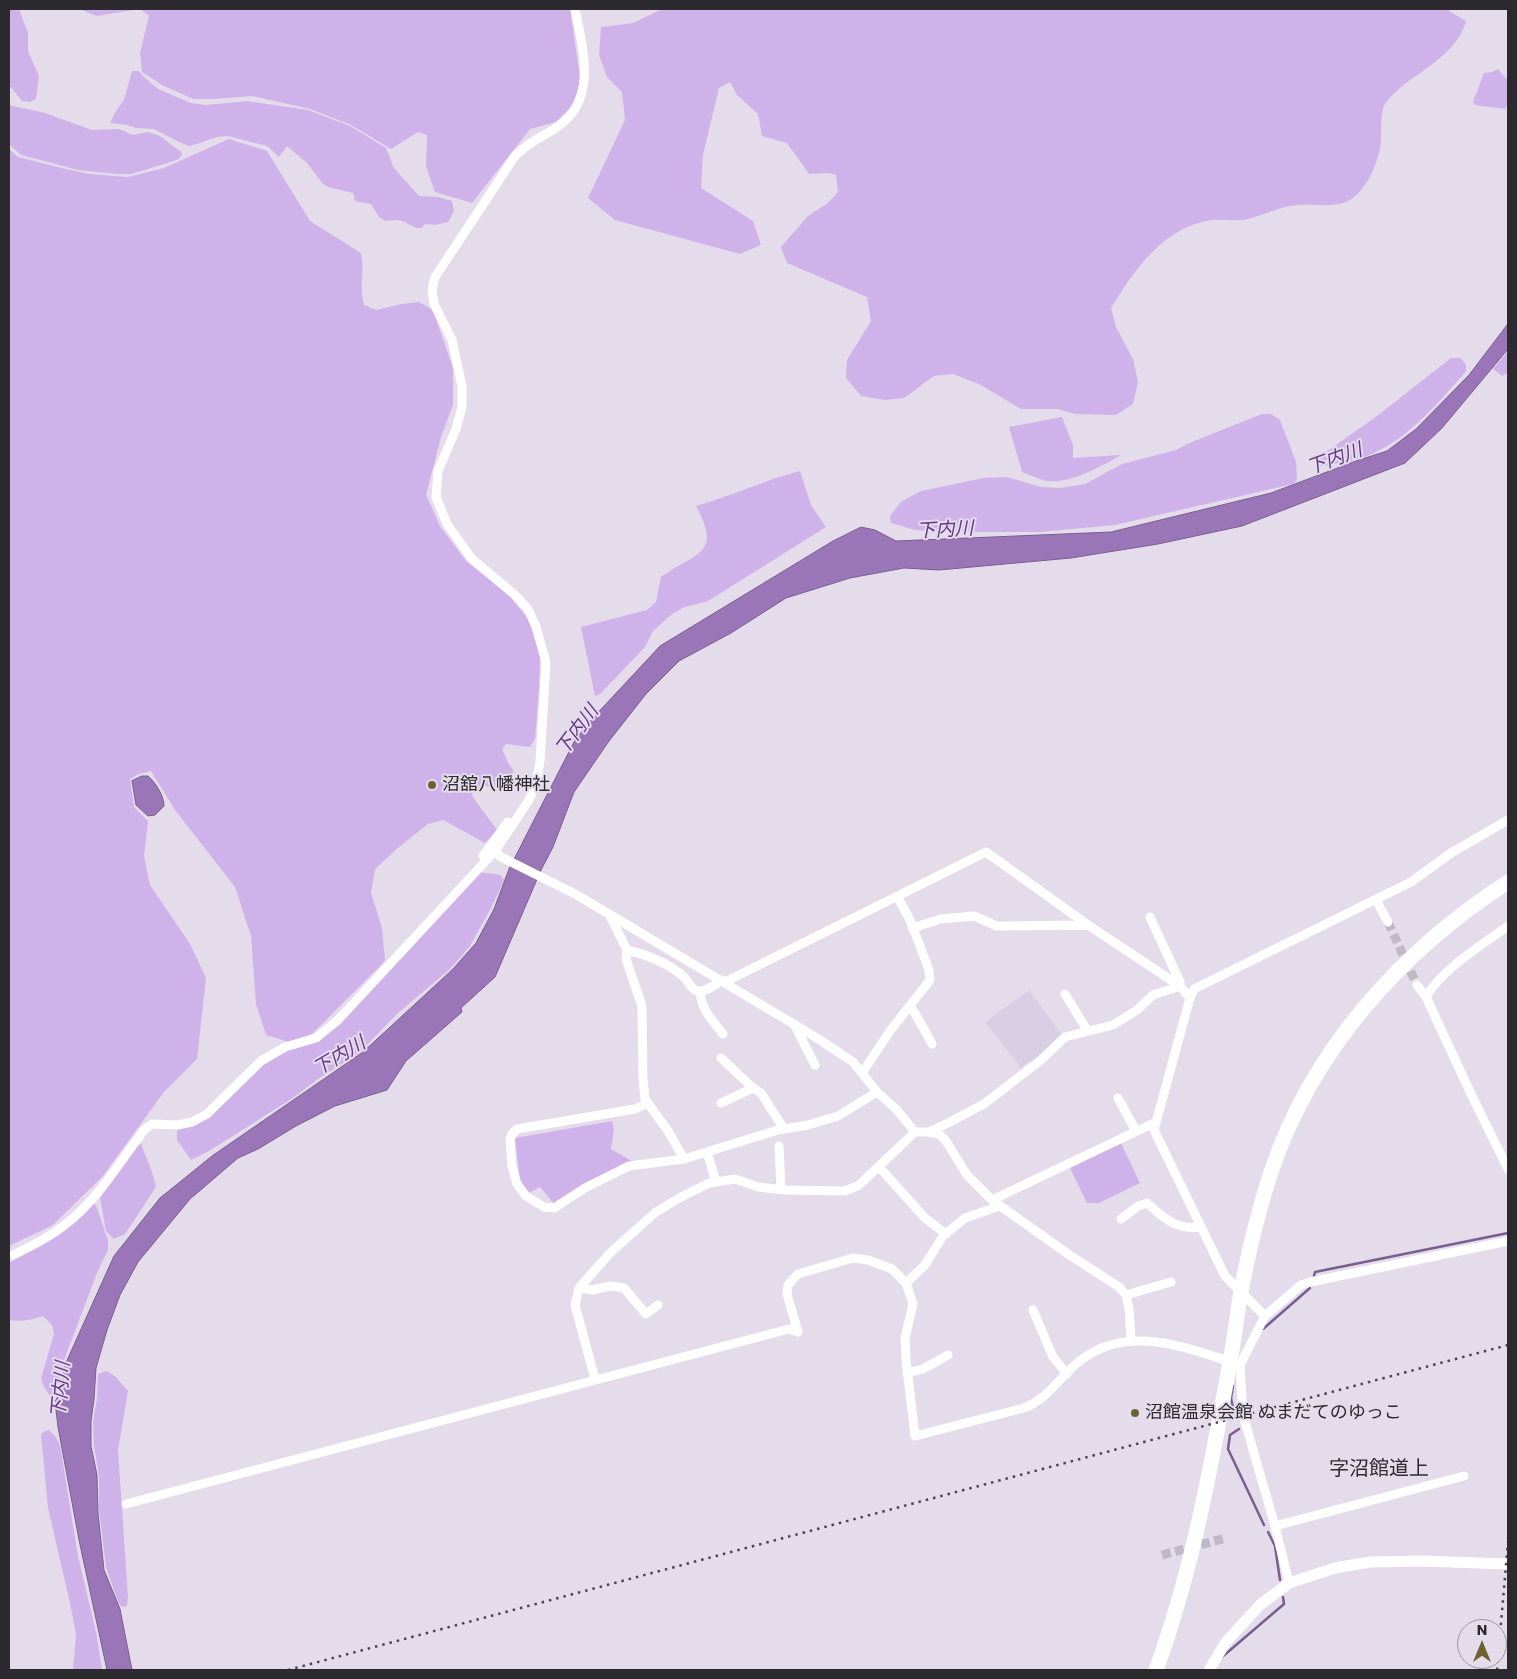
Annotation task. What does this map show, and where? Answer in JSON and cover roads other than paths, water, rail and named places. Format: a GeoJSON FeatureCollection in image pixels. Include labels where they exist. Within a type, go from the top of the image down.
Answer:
{"type":"FeatureCollection","features":[{"type":"Feature","properties":{"kind":"highway"},"geometry":{"type":"LineString","coordinates":[[1156,1670],[1187,1574],[1232,1354],[1244,1276],[1255,1228],[1272,1170],[1297,1111],[1323,1062],[1382,986],[1414,954],[1454,920],[1508,882]]}},
{"type":"Feature","properties":{"kind":"street"},"geometry":{"type":"LineString","coordinates":[[13,1255],[41,1241],[66,1224],[92,1200],[144,1130],[152,1124],[178,1125],[192,1122],[206,1114],[261,1061],[285,1047],[316,1038],[338,1020],[498,854],[529,800],[538,775],[546,662],[536,627],[528,609],[515,595],[472,559],[447,524],[436,497],[438,471],[456,430],[462,407],[462,386],[452,340],[434,304],[432,290],[435,277],[516,156],[533,141],[559,127],[575,110],[584,87],[584,64],[575,9]]}},
{"type":"Feature","properties":{"kind":"street"},"geometry":{"type":"LineString","coordinates":[[482,858],[508,822],[529,800]]}},
{"type":"Feature","properties":{"kind":"street"},"geometry":{"type":"LineString","coordinates":[[1265,1316],[1225,1276],[1154,1130],[1194,989],[1411,882],[1451,853],[1508,820]]}},
{"type":"Feature","properties":{"kind":"street"},"geometry":{"type":"LineString","coordinates":[[627,950],[644,954],[668,965],[685,978],[695,990],[700,991],[986,852],[1088,925],[1180,986],[1190,998]]}},
{"type":"Feature","properties":{"kind":"street"},"geometry":{"type":"LineString","coordinates":[[498,854],[575,894],[724,981],[853,1062],[877,1092],[897,1110],[915,1132]]}},
{"type":"Feature","properties":{"kind":"street"},"geometry":{"type":"LineString","coordinates":[[862,1073],[890,1031],[930,980],[929,970],[897,896]]}},
{"type":"Feature","properties":{"kind":"street"},"geometry":{"type":"LineString","coordinates":[[1376,900],[1388,922]]}},
{"type":"Feature","properties":{"kind":"street"},"geometry":{"type":"LineString","coordinates":[[609,914],[627,950],[626,959],[642,1006],[645,1099],[668,1131],[684,1159]]}},
{"type":"Feature","properties":{"kind":"street"},"geometry":{"type":"LineString","coordinates":[[912,928],[941,919],[974,916],[997,926],[1088,925]]}},
{"type":"Feature","properties":{"kind":"street"},"geometry":{"type":"LineString","coordinates":[[1150,917],[1180,982],[1180,986]]}},
{"type":"Feature","properties":{"kind":"street"},"geometry":{"type":"LineString","coordinates":[[1426,997],[1432,986],[1470,954],[1508,926]]}},
{"type":"Feature","properties":{"kind":"street"},"geometry":{"type":"LineString","coordinates":[[1416,984],[1426,997],[1508,1169]]}},
{"type":"Feature","properties":{"kind":"street"},"geometry":{"type":"LineString","coordinates":[[928,1132],[984,1104],[1041,1060],[1065,1037],[1113,1025],[1137,1010],[1153,995],[1180,986]]}},
{"type":"Feature","properties":{"kind":"street"},"geometry":{"type":"LineString","coordinates":[[700,991],[700,997],[707,1015],[723,1034]]}},
{"type":"Feature","properties":{"kind":"street"},"geometry":{"type":"LineString","coordinates":[[1065,994],[1087,1030]]}},
{"type":"Feature","properties":{"kind":"street"},"geometry":{"type":"LineString","coordinates":[[910,1006],[916,1013],[932,1044]]}},
{"type":"Feature","properties":{"kind":"street"},"geometry":{"type":"LineString","coordinates":[[794,1024],[815,1065]]}},
{"type":"Feature","properties":{"kind":"street"},"geometry":{"type":"LineString","coordinates":[[721,1058],[752,1088],[761,1093],[784,1129]]}},
{"type":"Feature","properties":{"kind":"street"},"geometry":{"type":"LineString","coordinates":[[721,1103],[752,1088]]}},
{"type":"Feature","properties":{"kind":"street"},"geometry":{"type":"LineString","coordinates":[[648,1103],[635,1109],[518,1129],[512,1134],[510,1140],[512,1166],[517,1184],[526,1196],[544,1208],[554,1208],[585,1188],[629,1166],[684,1159],[784,1129],[808,1125],[838,1116],[877,1092]]}},
{"type":"Feature","properties":{"kind":"street"},"geometry":{"type":"LineString","coordinates":[[1118,1098],[1136,1131]]}},
{"type":"Feature","properties":{"kind":"street"},"geometry":{"type":"LineString","coordinates":[[992,1200],[1156,1122]]}},
{"type":"Feature","properties":{"kind":"street"},"geometry":{"type":"LineString","coordinates":[[595,1379],[575,1305],[580,1288],[611,1252],[656,1212],[709,1183],[735,1179],[780,1190],[844,1191],[858,1186],[915,1132],[939,1134],[946,1141],[967,1175],[992,1200],[1119,1287],[1126,1295],[1131,1340]]}},
{"type":"Feature","properties":{"kind":"street"},"geometry":{"type":"LineString","coordinates":[[779,1146],[780,1190]]}},
{"type":"Feature","properties":{"kind":"street"},"geometry":{"type":"LineString","coordinates":[[707,1152],[716,1182]]}},
{"type":"Feature","properties":{"kind":"street"},"geometry":{"type":"LineString","coordinates":[[879,1167],[925,1218],[946,1234]]}},
{"type":"Feature","properties":{"kind":"street"},"geometry":{"type":"LineString","coordinates":[[1121,1219],[1138,1206],[1147,1203],[1159,1214],[1182,1228],[1201,1227]]}},
{"type":"Feature","properties":{"kind":"street"},"geometry":{"type":"LineString","coordinates":[[906,1282],[925,1265],[946,1234],[966,1218],[1000,1206]]}},
{"type":"Feature","properties":{"kind":"street"},"geometry":{"type":"LineString","coordinates":[[1289,1583],[1275,1526],[1243,1415],[1240,1365],[1265,1316],[1301,1285],[1310,1282],[1508,1240]]}},
{"type":"Feature","properties":{"kind":"street"},"geometry":{"type":"LineString","coordinates":[[126,1504],[789,1329],[798,1332],[788,1294],[788,1285],[798,1274],[853,1258],[868,1260],[892,1269],[906,1282],[913,1304],[905,1338],[907,1373],[915,1436],[1037,1403],[1077,1363],[1093,1352],[1117,1342],[1131,1340],[1174,1344],[1240,1365]]}},
{"type":"Feature","properties":{"kind":"street"},"geometry":{"type":"LineString","coordinates":[[1126,1295],[1171,1282]]}},
{"type":"Feature","properties":{"kind":"street"},"geometry":{"type":"LineString","coordinates":[[580,1288],[593,1290],[610,1286],[624,1288],[646,1314],[658,1305]]}},
{"type":"Feature","properties":{"kind":"street"},"geometry":{"type":"LineString","coordinates":[[1032,1310],[1053,1357],[1067,1374]]}},
{"type":"Feature","properties":{"kind":"street"},"geometry":{"type":"LineString","coordinates":[[907,1373],[923,1369],[948,1355]]}},
{"type":"Feature","properties":{"kind":"street"},"geometry":{"type":"LineString","coordinates":[[1275,1526],[1464,1476]]}},
{"type":"Feature","properties":{"kind":"street"},"geometry":{"type":"LineString","coordinates":[[1209,1670],[1226,1642],[1260,1605],[1289,1583],[1334,1568],[1370,1562],[1422,1561],[1508,1564]]}},
{"type":"Feature","properties":{"kind":"water","name":"下内川"},"geometry":{"type":"Polygon","coordinates":[[[1508,324],[1508,349],[1442,428],[1405,463],[1242,526],[1158,544],[1071,558],[939,570],[904,568],[850,578],[786,598],[731,633],[679,661],[646,694],[609,741],[574,792],[553,847],[541,870],[495,977],[461,1008],[462,1012],[406,1061],[387,1090],[335,1106],[296,1126],[258,1149],[238,1158],[190,1199],[138,1262],[120,1295],[107,1330],[96,1368],[91,1421],[91,1446],[97,1475],[98,1513],[104,1570],[120,1609],[132,1670],[107,1670],[79,1540],[55,1402],[60,1392],[64,1367],[114,1256],[160,1198],[212,1156],[363,1052],[453,969],[476,943],[494,909],[509,869],[575,740],[591,720],[660,646],[833,541],[861,527],[875,530],[896,541],[1111,532],[1271,493],[1387,451],[1416,429],[1469,375],[1508,324]]]}},
{"type":"Feature","properties":{"kind":"water"},"geometry":{"type":"Polygon","coordinates":[[[142,776],[148,776],[151,779],[163,798],[164,806],[155,815],[148,816],[136,805],[132,781],[142,776]]]}},
{"type":"Feature","properties":{"kind":"waterway"},"geometry":{"type":"LineString","coordinates":[[1314,1276],[1315,1272],[1508,1233]]}},
{"type":"Feature","properties":{"kind":"waterway"},"geometry":{"type":"LineString","coordinates":[[1263,1329],[1310,1288]]}},
{"type":"Feature","properties":{"kind":"waterway"},"geometry":{"type":"LineString","coordinates":[[1233,1386],[1231,1398],[1234,1413]]}},
{"type":"Feature","properties":{"kind":"waterway"},"geometry":{"type":"LineString","coordinates":[[1239,1429],[1230,1435],[1228,1449],[1264,1525]]}},
{"type":"Feature","properties":{"kind":"waterway"},"geometry":{"type":"LineString","coordinates":[[1268,1532],[1275,1546],[1280,1580]]}},
{"type":"Feature","properties":{"kind":"waterway"},"geometry":{"type":"LineString","coordinates":[[1222,1657],[1284,1604],[1283,1597]]}},
{"type":"Feature","properties":{"kind":"tunnel"},"geometry":{"type":"LineString","coordinates":[[1388,922],[1417,985]]}},
{"type":"Feature","properties":{"kind":"tunnel"},"geometry":{"type":"LineString","coordinates":[[1162,1555],[1226,1538]]}},
{"type":"Feature","properties":{"kind":"railway"},"geometry":{"type":"LineString","coordinates":[[288,1670],[1508,1345]]}},
{"type":"Feature","properties":{"kind":"railway"},"geometry":{"type":"LineString","coordinates":[[1497,1670],[1508,1542]]}},
{"type":"Feature","properties":{"kind":"place","name":"沼舘八幡神社"},"geometry":{"type":"Point","coordinates":[432,785]}},
{"type":"Feature","properties":{"kind":"place","name":"沼館温泉会館 ぬまだてのゆっこ"},"geometry":{"type":"Point","coordinates":[1135,1413]}},
{"type":"Feature","properties":{"kind":"district","name":"字沼館道上"},"geometry":{"type":"Point","coordinates":[1379,1470]}}]}
